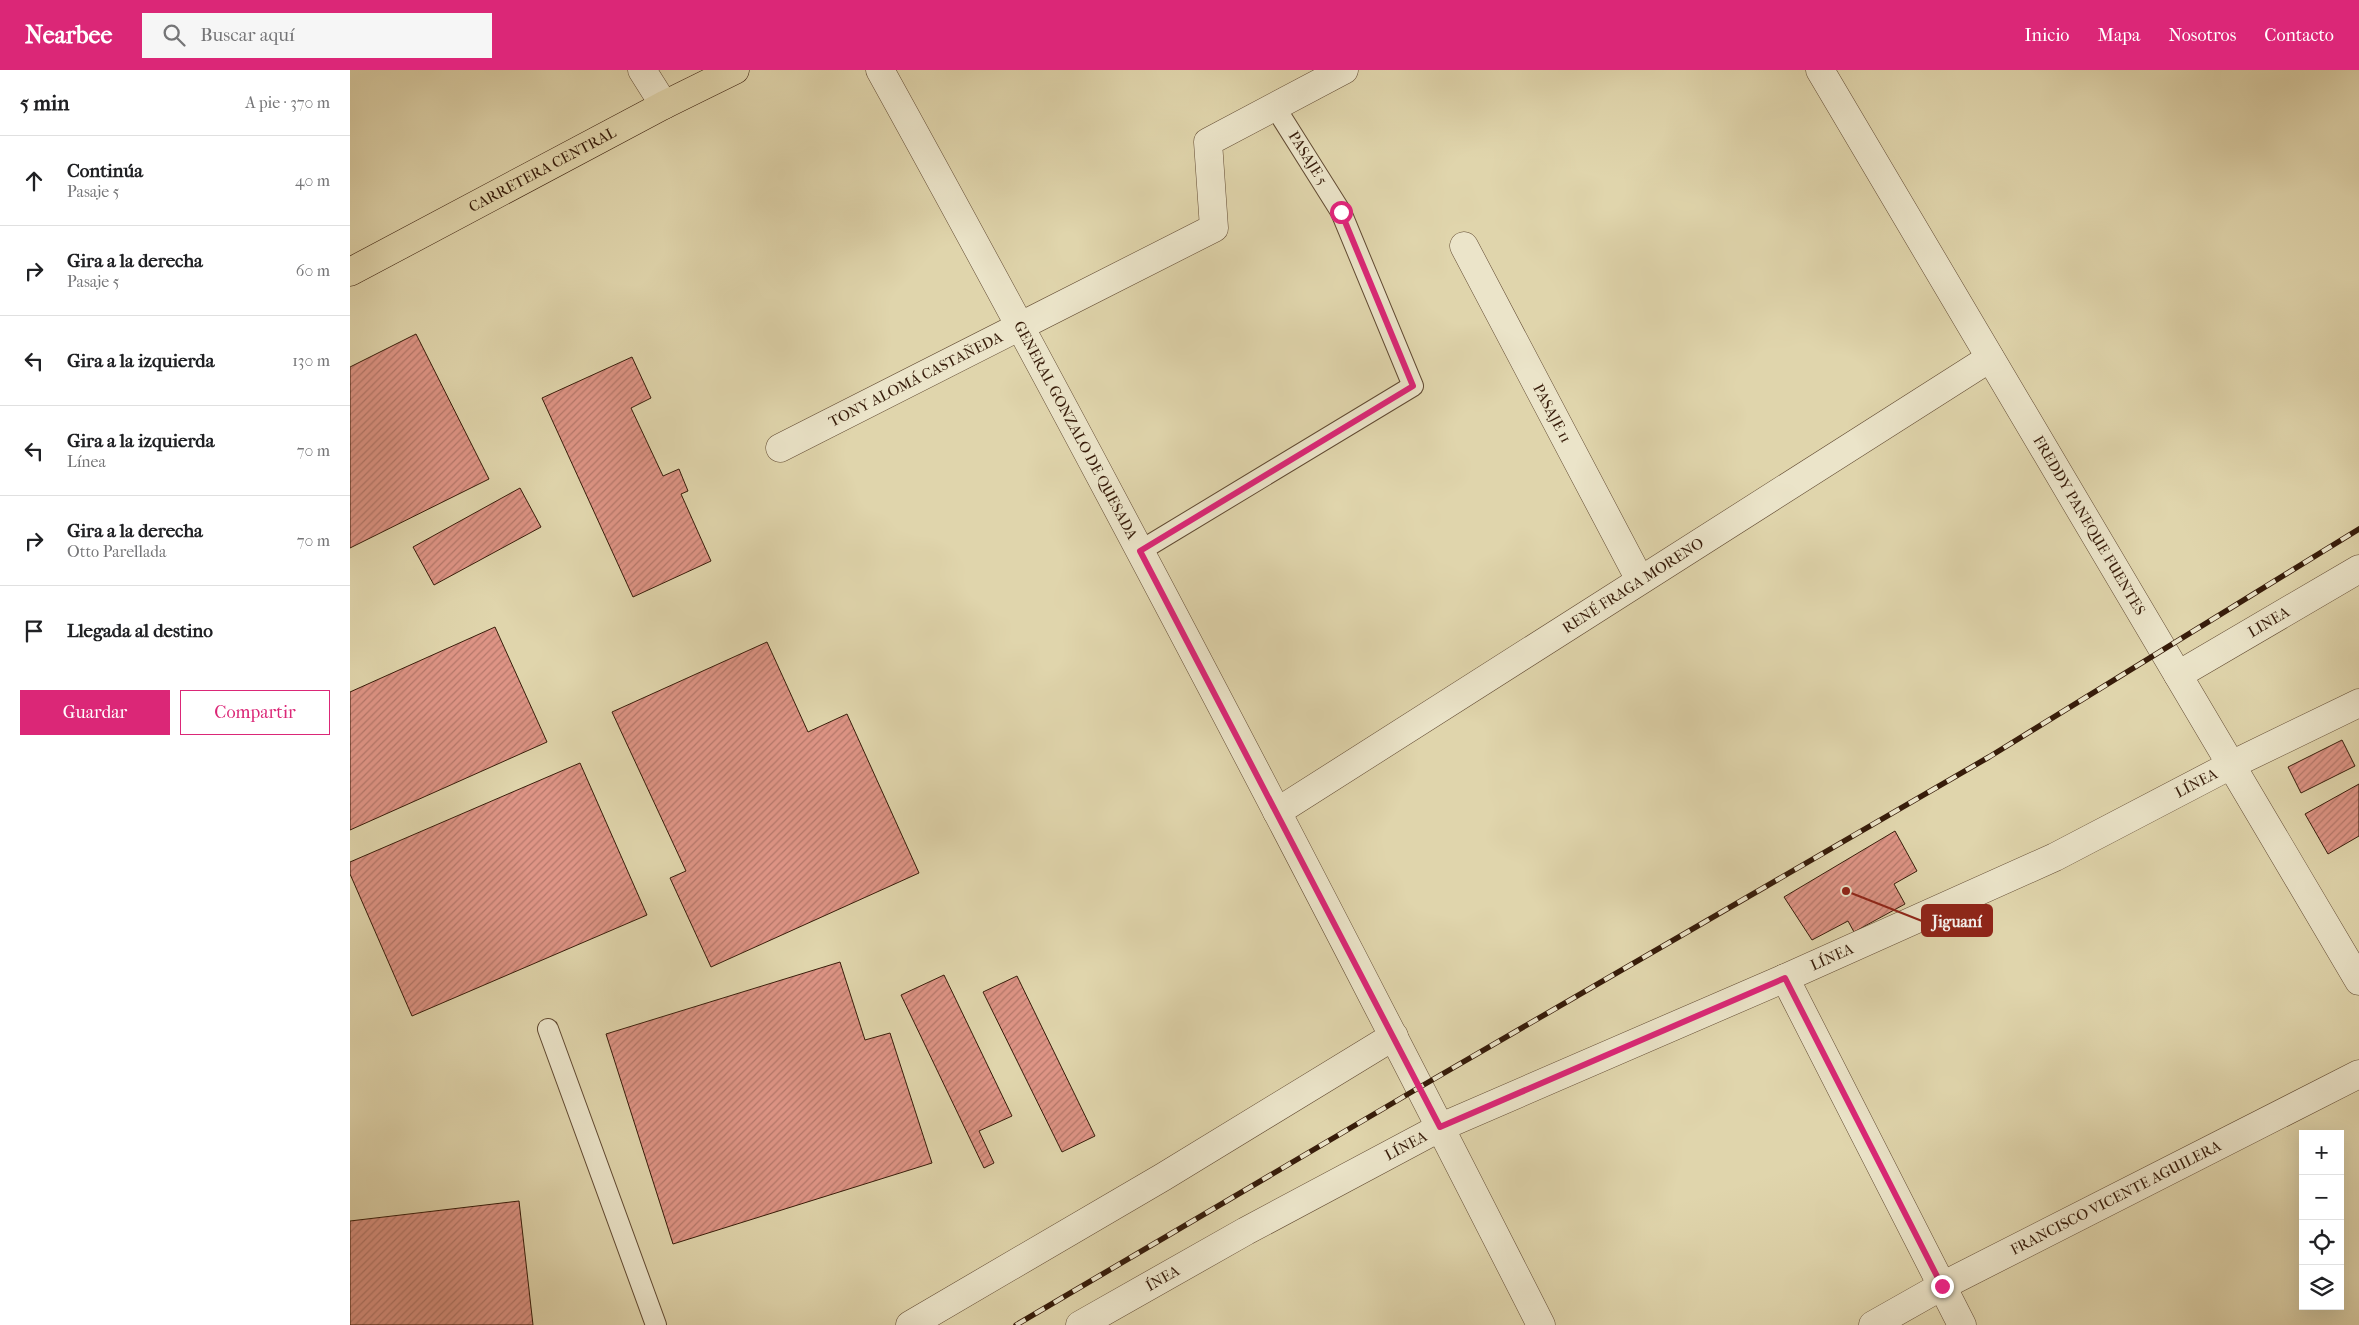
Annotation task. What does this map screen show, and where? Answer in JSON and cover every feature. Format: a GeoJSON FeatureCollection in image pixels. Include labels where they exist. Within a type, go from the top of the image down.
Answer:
{"type":"FeatureCollection","features":[{"type":"Feature","properties":{"kind":"highway","name":"CARRETERA CENTRAL"},"geometry":{"type":"LineString","coordinates":[[350,272],[664,105],[735,70]]}},
{"type":"Feature","properties":{"kind":"street"},"geometry":{"type":"LineString","coordinates":[[642,70],[664,105]]}},
{"type":"Feature","properties":{"kind":"street","name":"GENERAL GONZALO DE QUESADA"},"geometry":{"type":"LineString","coordinates":[[880,70],[1022,325],[1394,1036],[1541,1325]]}},
{"type":"Feature","properties":{"kind":"street","name":"TONY ALOMÁ CASTAÑEDA"},"geometry":{"type":"LineString","coordinates":[[780,448],[1214,228],[1208,142],[1344,70]]}},
{"type":"Feature","properties":{"kind":"street","name":"FREDDY PANEQUE FUENTES"},"geometry":{"type":"LineString","coordinates":[[1820,70],[2359,981]]}},
{"type":"Feature","properties":{"kind":"street","name":"PASAJE 11"},"geometry":{"type":"LineString","coordinates":[[1464,246],[1640,580]]}},
{"type":"Feature","properties":{"kind":"street","name":"RENÉ FRAGA MORENO"},"geometry":{"type":"LineString","coordinates":[[1277,812],[1990,358]]}},
{"type":"Feature","properties":{"kind":"street","name":"LINEA"},"geometry":{"type":"LineString","coordinates":[[2178,675],[2359,569]]}},
{"type":"Feature","properties":{"kind":"street","name":"LÍNEA"},"geometry":{"type":"LineString","coordinates":[[1246,1231],[1440,1127],[1785,978],[2055,857],[2231,765],[2359,704]]}},
{"type":"Feature","properties":{"kind":"street"},"geometry":{"type":"LineString","coordinates":[[1785,978],[1962,1325]]}},
{"type":"Feature","properties":{"kind":"street"},"geometry":{"type":"LineString","coordinates":[[910,1325],[1163,1177],[1394,1036]]}},
{"type":"Feature","properties":{"kind":"street","name":"FRANCISCO VICENTE AGUILERA"},"geometry":{"type":"LineString","coordinates":[[1873,1325],[1942,1286],[2359,1074]]}},
{"type":"Feature","properties":{"kind":"street","name":"ÍNEA"},"geometry":{"type":"LineString","coordinates":[[1080,1325],[1246,1231]]}},
{"type":"Feature","properties":{"kind":"lane","name":"PASAJE 5"},"geometry":{"type":"LineString","coordinates":[[1140,551],[1413,386],[1341,212],[1275,106]]}},
{"type":"Feature","properties":{"kind":"lane"},"geometry":{"type":"LineString","coordinates":[[548,1030],[656,1325]]}},
{"type":"Feature","properties":{"kind":"building"},"geometry":{"type":"Polygon","coordinates":[[[416,334],[489,479],[350,548],[350,367],[416,334]]]}},
{"type":"Feature","properties":{"kind":"building"},"geometry":{"type":"Polygon","coordinates":[[[632,357],[651,398],[631,408],[663,476],[679,469],[688,491],[681,494],[711,561],[633,597],[542,398],[632,357]]]}},
{"type":"Feature","properties":{"kind":"building"},"geometry":{"type":"Polygon","coordinates":[[[520,488],[541,527],[434,585],[413,547],[520,488]]]}},
{"type":"Feature","properties":{"kind":"building"},"geometry":{"type":"Polygon","coordinates":[[[495,627],[547,742],[350,830],[350,692],[495,627]]]}},
{"type":"Feature","properties":{"kind":"building"},"geometry":{"type":"Polygon","coordinates":[[[767,642],[808,732],[847,714],[919,873],[711,967],[670,878],[686,871],[612,712],[767,642]]]}},
{"type":"Feature","properties":{"kind":"building"},"geometry":{"type":"Polygon","coordinates":[[[2342,740],[2355,766],[2301,793],[2288,767],[2342,740]]]}},
{"type":"Feature","properties":{"kind":"building"},"geometry":{"type":"Polygon","coordinates":[[[580,763],[647,915],[412,1016],[350,874],[350,862],[580,763]]]}},
{"type":"Feature","properties":{"kind":"building"},"geometry":{"type":"Polygon","coordinates":[[[2359,784],[2359,836],[2328,854],[2305,814],[2359,784]]]}},
{"type":"Feature","properties":{"kind":"building"},"geometry":{"type":"Polygon","coordinates":[[[1895,831],[1917,871],[1894,884],[1905,904],[1854,932],[1848,921],[1812,940],[1784,897],[1895,831]]]}},
{"type":"Feature","properties":{"kind":"building"},"geometry":{"type":"Polygon","coordinates":[[[840,962],[865,1040],[890,1033],[932,1163],[673,1244],[606,1034],[840,962]]]}},
{"type":"Feature","properties":{"kind":"building"},"geometry":{"type":"Polygon","coordinates":[[[944,975],[1012,1116],[979,1131],[994,1163],[984,1168],[901,995],[944,975]]]}},
{"type":"Feature","properties":{"kind":"building"},"geometry":{"type":"Polygon","coordinates":[[[1017,976],[1095,1136],[1062,1152],[983,992],[1017,976]]]}},
{"type":"Feature","properties":{"kind":"building"},"geometry":{"type":"Polygon","coordinates":[[[519,1201],[533,1325],[350,1325],[350,1221],[519,1201]]]}},
{"type":"Feature","properties":{"kind":"railway"},"geometry":{"type":"LineString","coordinates":[[1016,1325],[1420,1087],[1989,757],[2359,529]]}},
{"type":"Feature","properties":{"kind":"place","name":"Jiguaní"},"geometry":{"type":"Point","coordinates":[1846,891]}},
{"type":"Feature","properties":{"kind":"route"},"geometry":{"type":"LineString","coordinates":[[1341,212],[1413,386],[1140,551],[1440,1127],[1785,978],[1942,1286]]}}]}
